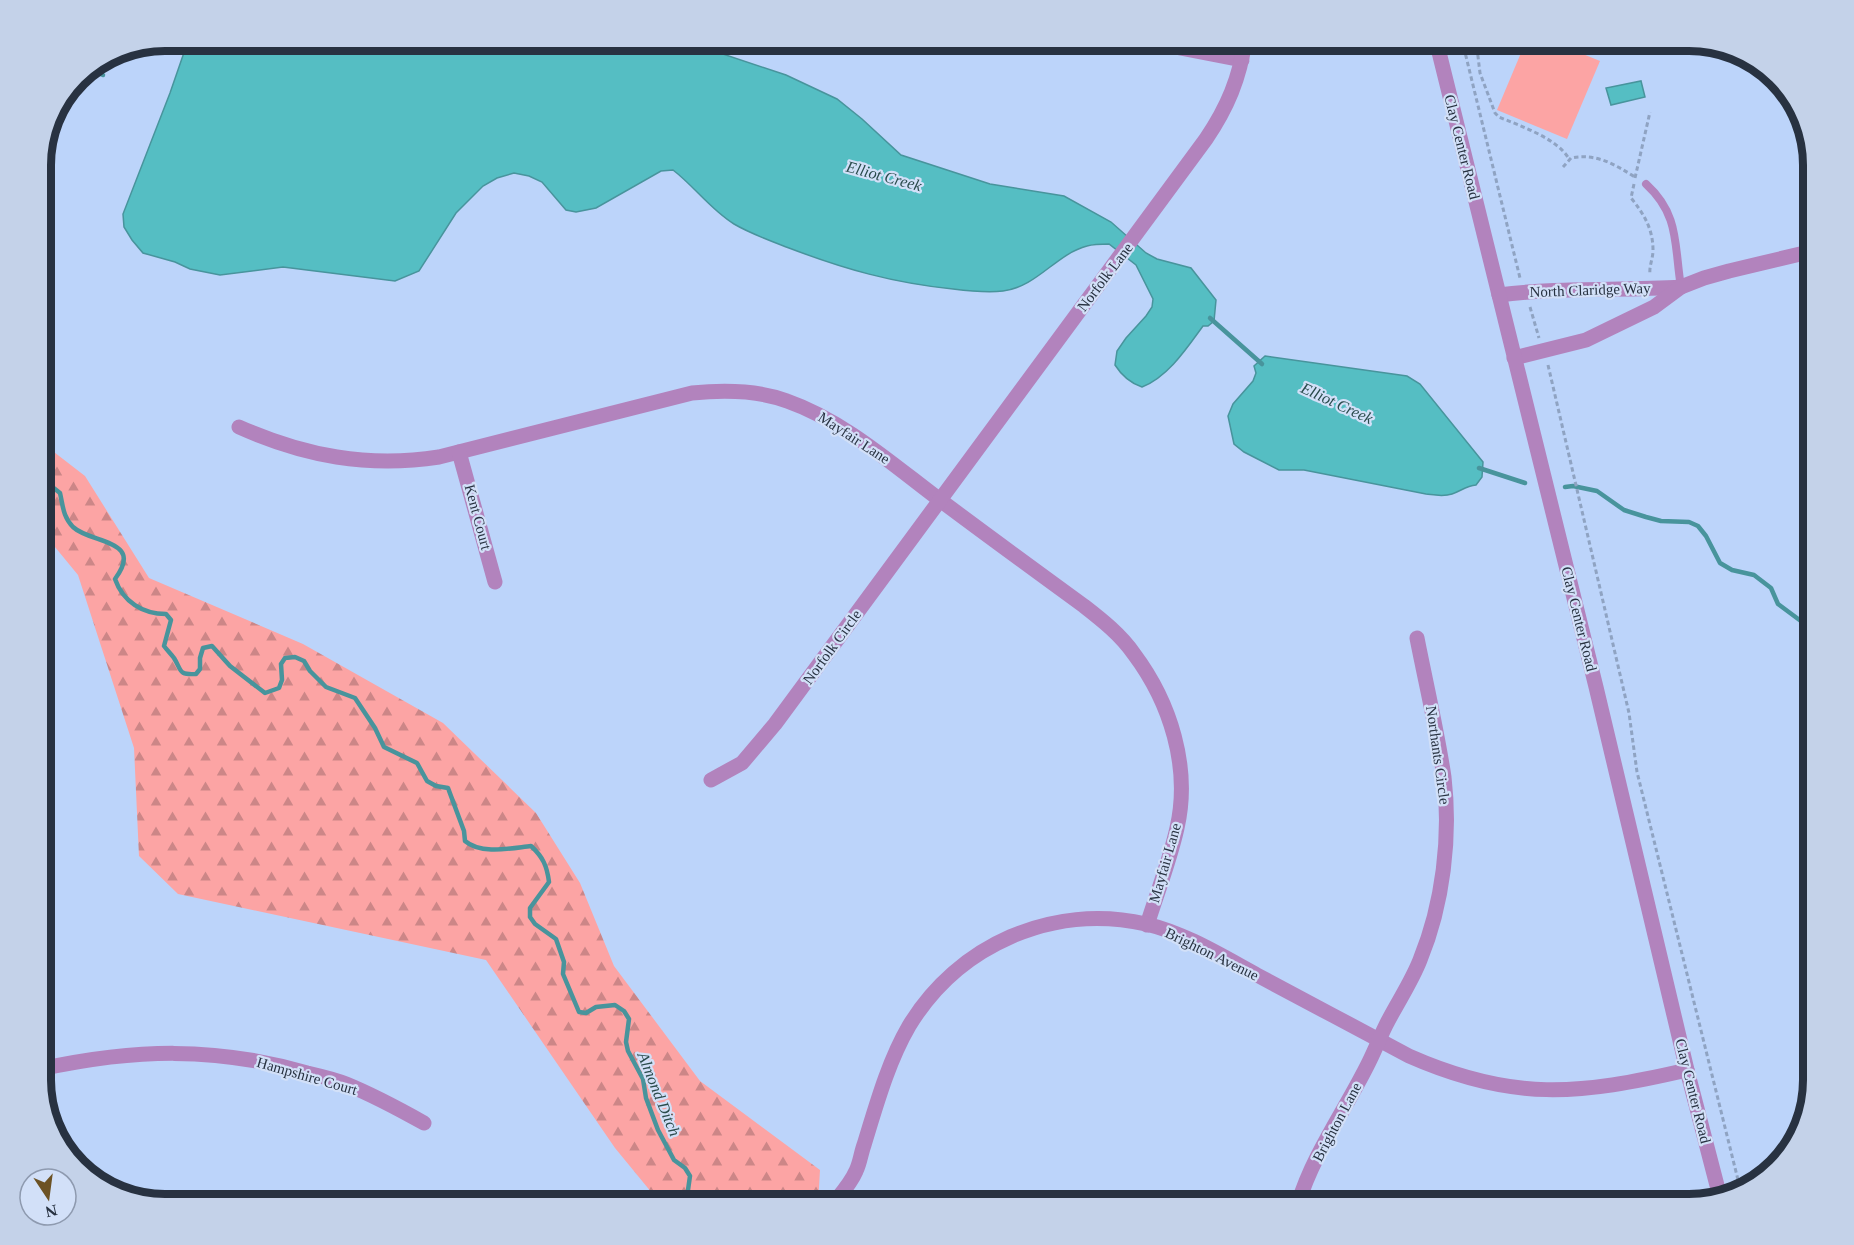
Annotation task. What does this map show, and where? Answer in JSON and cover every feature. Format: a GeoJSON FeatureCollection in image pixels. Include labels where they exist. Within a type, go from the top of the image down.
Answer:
{"type":"FeatureCollection","features":[{"type":"Feature","properties":{"kind":"street"},"geometry":{"type":"LineString","coordinates":[[1196,51],[1242,60]]}},
{"type":"Feature","properties":{"kind":"street","name":"Norfolk Lane"},"geometry":{"type":"LineString","coordinates":[[940,500],[1221,117],[1234,89],[1243,51]]}},
{"type":"Feature","properties":{"kind":"street","name":"Clay Center Road"},"geometry":{"type":"LineString","coordinates":[[1439,51],[1718,1190]]}},
{"type":"Feature","properties":{"kind":"street","name":"North Claridge Way"},"geometry":{"type":"LineString","coordinates":[[1500,295],[1556,289],[1681,287],[1729,271],[1803,254]]}},
{"type":"Feature","properties":{"kind":"street","name":"North Claridge Way"},"geometry":{"type":"LineString","coordinates":[[1514,358],[1586,340],[1654,307],[1681,287]]}},
{"type":"Feature","properties":{"kind":"street","name":"Mayfair Lane"},"geometry":{"type":"LineString","coordinates":[[239,427],[271,441],[320,455],[375,462],[418,460],[459,452],[692,393],[720,391],[754,393],[786,400],[813,412],[884,458],[1104,622],[1133,652],[1152,680],[1169,719],[1181,772],[1177,826],[1147,925]]}},
{"type":"Feature","properties":{"kind":"street","name":"Kent Court"},"geometry":{"type":"LineString","coordinates":[[459,452],[495,582]]}},
{"type":"Feature","properties":{"kind":"street","name":"Norfolk Circle"},"geometry":{"type":"LineString","coordinates":[[711,780],[742,763],[749,756],[940,500]]}},
{"type":"Feature","properties":{"kind":"street","name":"Northants Circle"},"geometry":{"type":"LineString","coordinates":[[1378,1040],[1421,959],[1441,885],[1444,861],[1446,809],[1444,777],[1417,638]]}},
{"type":"Feature","properties":{"kind":"street","name":"Brighton Avenue"},"geometry":{"type":"LineString","coordinates":[[840,1194],[856,1173],[893,1059],[908,1028],[925,1002],[951,974],[978,953],[1017,933],[1070,920],[1100,919],[1147,925],[1177,935],[1438,1069],[1494,1085],[1521,1090],[1598,1089],[1687,1070]]}},
{"type":"Feature","properties":{"kind":"street","name":"Brighton Lane"},"geometry":{"type":"LineString","coordinates":[[1302,1194],[1378,1040]]}},
{"type":"Feature","properties":{"kind":"street","name":"Hampshire Court"},"geometry":{"type":"LineString","coordinates":[[51,1067],[152,1052],[215,1054],[258,1060],[345,1084],[424,1123]]}},
{"type":"Feature","properties":{"kind":"lane"},"geometry":{"type":"LineString","coordinates":[[1646,184],[1657,194],[1671,216],[1681,287]]}},
{"type":"Feature","properties":{"kind":"path"},"geometry":{"type":"LineString","coordinates":[[1465,51],[1525,292],[1544,351],[1629,713],[1637,772],[1739,1182]]}},
{"type":"Feature","properties":{"kind":"path"},"geometry":{"type":"LineString","coordinates":[[1477,51],[1480,74],[1495,113],[1499,117],[1540,135],[1565,153],[1569,159]]}},
{"type":"Feature","properties":{"kind":"path"},"geometry":{"type":"LineString","coordinates":[[1563,167],[1569,159],[1588,156],[1605,159],[1646,184]]}},
{"type":"Feature","properties":{"kind":"green space"},"geometry":{"type":"Polygon","coordinates":[[[1522,51],[1576,51],[1600,61],[1567,139],[1497,110],[1522,51]]]}},
{"type":"Feature","properties":{"kind":"green space"},"geometry":{"type":"Polygon","coordinates":[[[51,450],[85,476],[149,578],[303,644],[443,723],[536,813],[580,883],[614,966],[700,1081],[820,1170],[819,1194],[653,1194],[615,1148],[486,960],[178,894],[139,856],[134,748],[78,575],[51,542],[51,450]]]}},
{"type":"Feature","properties":{"kind":"water"},"geometry":{"type":"Polygon","coordinates":[[[185,51],[714,51],[786,75],[837,99],[901,155],[990,184],[1064,196],[1111,222],[1146,253],[1157,259],[1191,268],[1216,300],[1214,321],[1208,326],[1203,326],[1169,369],[1142,387],[1127,379],[1115,365],[1117,351],[1146,316],[1152,307],[1153,299],[1136,265],[1109,244],[1090,245],[1076,250],[1026,283],[1003,291],[971,291],[910,283],[829,262],[747,231],[718,212],[673,170],[661,171],[596,208],[576,212],[566,210],[542,182],[529,176],[514,173],[497,178],[483,186],[456,213],[419,271],[395,281],[283,267],[220,275],[190,269],[143,253],[124,227],[123,214],[185,51]]]}},
{"type":"Feature","properties":{"kind":"water"},"geometry":{"type":"Polygon","coordinates":[[[1641,81],[1645,97],[1611,105],[1606,88],[1641,81]]]}},
{"type":"Feature","properties":{"kind":"water"},"geometry":{"type":"Polygon","coordinates":[[[1265,356],[1407,376],[1420,384],[1483,462],[1482,477],[1476,485],[1442,496],[1304,470],[1279,470],[1244,452],[1234,444],[1228,416],[1233,404],[1253,381],[1256,373],[1254,366],[1265,356]]]}},
{"type":"Feature","properties":{"kind":"waterway"},"geometry":{"type":"LineString","coordinates":[[98,73],[103,75]]}},
{"type":"Feature","properties":{"kind":"waterway","name":"Elliot Creek"},"geometry":{"type":"LineString","coordinates":[[1210,318],[1262,364]]}},
{"type":"Feature","properties":{"kind":"waterway","name":"Elliot Creek"},"geometry":{"type":"LineString","coordinates":[[1479,468],[1525,483]]}},
{"type":"Feature","properties":{"kind":"waterway","name":"Almond Ditch"},"geometry":{"type":"LineString","coordinates":[[51,486],[60,493],[65,515],[73,527],[120,549],[124,556],[123,566],[115,579],[123,594],[142,609],[166,614],[171,620],[164,646],[183,673],[196,674],[200,669],[203,648],[212,646],[230,666],[265,693],[279,688],[282,680],[281,664],[285,658],[295,657],[304,661],[310,671],[326,687],[355,698],[375,728],[384,747],[417,763],[427,781],[436,786],[448,788],[464,831],[465,841],[479,848],[506,849],[531,846],[535,850],[544,862],[549,882],[530,908],[530,917],[535,924],[556,939],[564,962],[563,974],[579,1012],[586,1013],[596,1007],[615,1005],[624,1011],[629,1019],[626,1042],[628,1051],[643,1079],[646,1098],[658,1130],[674,1160],[685,1168],[690,1176],[687,1194]]}},
{"type":"Feature","properties":{"kind":"waterway","name":"Elliot Creek"},"geometry":{"type":"LineString","coordinates":[[1565,487],[1573,486],[1597,491],[1624,510],[1646,517],[1661,521],[1689,522],[1698,526],[1720,563],[1732,570],[1754,575],[1771,588],[1778,604],[1803,623]]}}]}
